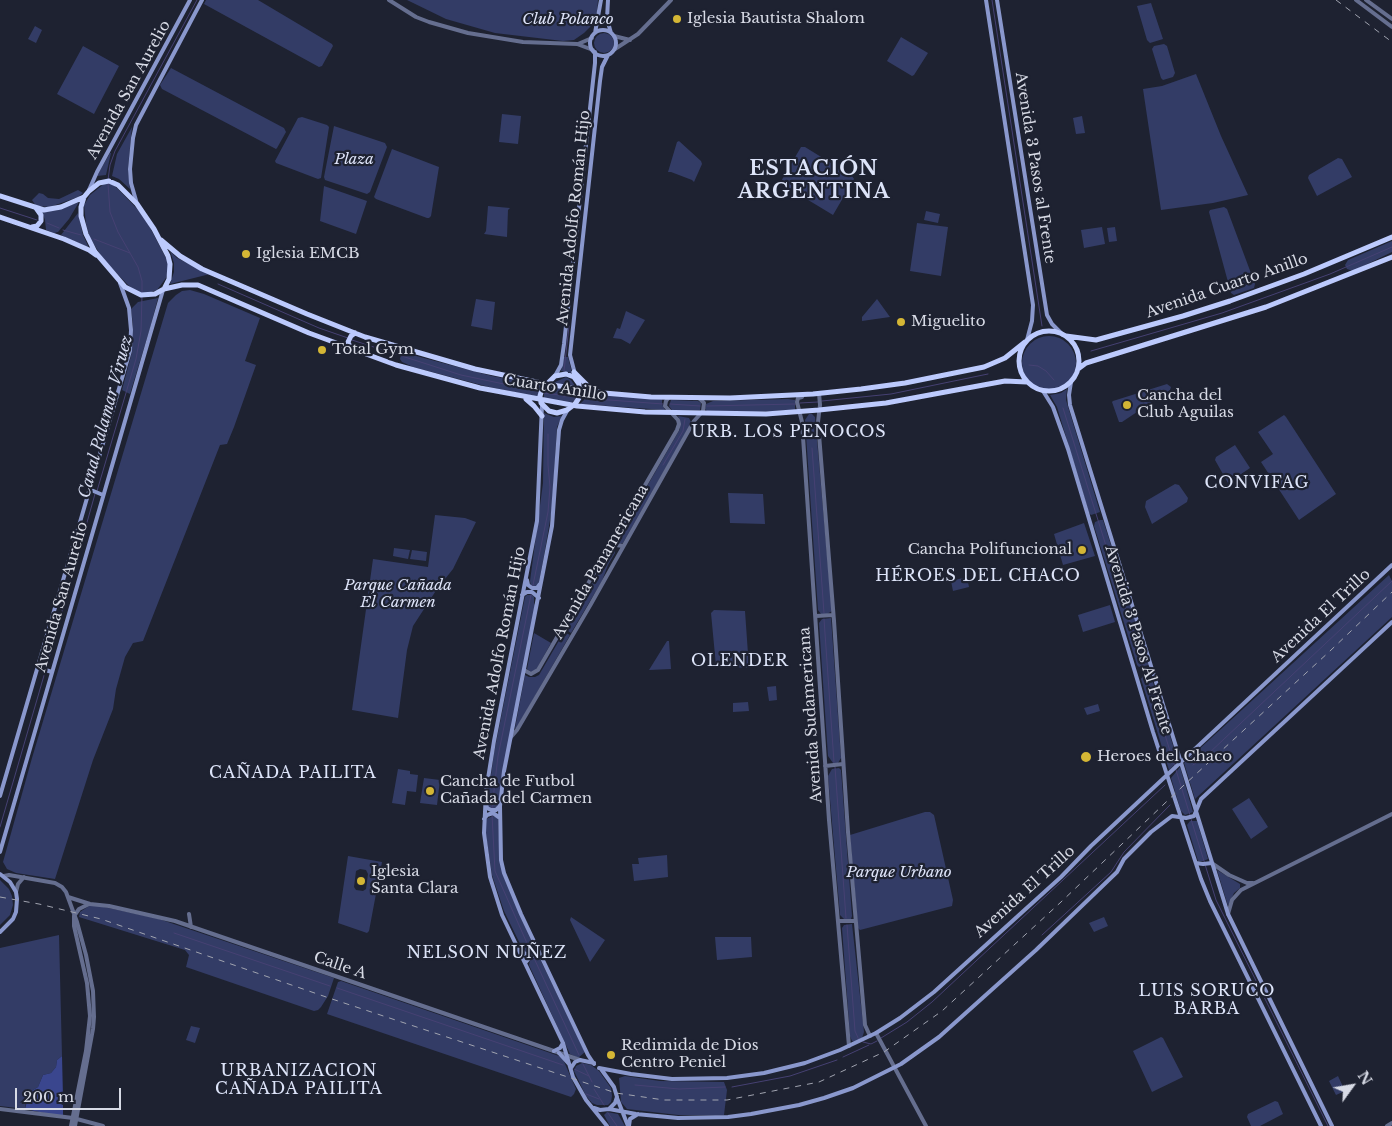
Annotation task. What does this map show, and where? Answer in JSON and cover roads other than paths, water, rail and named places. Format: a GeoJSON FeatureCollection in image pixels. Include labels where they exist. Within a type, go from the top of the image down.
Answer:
{"type":"FeatureCollection","features":[{"type":"Feature","properties":{"kind":"highway"},"geometry":{"type":"LineString","coordinates":[[119,281],[90,243],[83,225],[81,207],[84,197],[102,182],[114,182],[126,192],[137,204],[161,240],[170,264],[169,279],[163,290]]}},
{"type":"Feature","properties":{"kind":"highway"},"geometry":{"type":"LineString","coordinates":[[0,196],[44,210],[52,209],[84,197]]}},
{"type":"Feature","properties":{"kind":"highway"},"geometry":{"type":"LineString","coordinates":[[31,227],[37,226],[41,221],[40,214],[36,208]]}},
{"type":"Feature","properties":{"kind":"highway"},"geometry":{"type":"LineString","coordinates":[[0,217],[76,244],[89,250],[101,259]]}},
{"type":"Feature","properties":{"kind":"highway","name":"Avenida Cuarto Anillo"},"geometry":{"type":"LineString","coordinates":[[1064,336],[1096,340],[1230,302],[1304,274],[1392,237]]}},
{"type":"Feature","properties":{"kind":"highway","name":"Cuarto Anillo"},"geometry":{"type":"LineString","coordinates":[[161,240],[180,256],[202,269],[356,333],[475,369],[546,384],[579,387]]}},
{"type":"Feature","properties":{"kind":"highway","name":"Avenida Cuarto Anillo"},"geometry":{"type":"LineString","coordinates":[[1078,369],[1091,361],[1266,307],[1392,257]]}},
{"type":"Feature","properties":{"kind":"highway","name":"Cuarto Anillo"},"geometry":{"type":"LineString","coordinates":[[119,281],[133,292],[144,296],[182,285],[198,285],[351,350],[412,370],[541,403],[571,407],[671,413],[766,414],[886,403],[1005,381],[1027,382]]}},
{"type":"Feature","properties":{"kind":"highway"},"geometry":{"type":"LineString","coordinates":[[346,329],[351,350]]}},
{"type":"Feature","properties":{"kind":"highway"},"geometry":{"type":"LineString","coordinates":[[579,387],[593,391],[669,397],[817,395],[905,382],[984,367],[1005,358],[1026,341],[1035,334],[1044,331],[1054,331],[1064,336],[1076,349],[1079,360],[1078,369],[1071,382],[1058,390],[1043,391],[1034,388],[1027,382],[1022,375],[1018,363],[1020,351],[1026,341]]}},
{"type":"Feature","properties":{"kind":"highway"},"geometry":{"type":"LineString","coordinates":[[342,346],[356,333]]}},
{"type":"Feature","properties":{"kind":"highway"},"geometry":{"type":"LineString","coordinates":[[574,372],[593,391]]}},
{"type":"Feature","properties":{"kind":"highway"},"geometry":{"type":"LineString","coordinates":[[568,374],[574,377],[579,387],[579,398],[571,407],[562,412],[547,410],[541,403],[541,392],[546,384],[555,376],[568,374]]}},
{"type":"Feature","properties":{"kind":"highway"},"geometry":{"type":"LineString","coordinates":[[523,397],[542,416]]}},
{"type":"Feature","properties":{"kind":"main road","name":"Avenida San Aurelio"},"geometry":{"type":"LineString","coordinates":[[89,191],[97,172],[190,0]]}},
{"type":"Feature","properties":{"kind":"main road","name":"Avenida San Aurelio"},"geometry":{"type":"LineString","coordinates":[[137,204],[130,169],[136,124],[202,0]]}},
{"type":"Feature","properties":{"kind":"main road"},"geometry":{"type":"LineString","coordinates":[[602,0],[595,33],[591,42],[594,51],[601,56],[608,55],[615,49],[616,42],[608,19],[608,0]]}},
{"type":"Feature","properties":{"kind":"main road","name":"Avenida 3 Pasos al Frente"},"geometry":{"type":"LineString","coordinates":[[986,0],[997,38],[1019,179],[1033,305],[1032,321],[1026,341]]}},
{"type":"Feature","properties":{"kind":"main road","name":"Avenida 3 Pasos al Frente"},"geometry":{"type":"LineString","coordinates":[[997,0],[997,38],[1019,179],[1047,315],[1052,324],[1064,336]]}},
{"type":"Feature","properties":{"kind":"main road"},"geometry":{"type":"LineString","coordinates":[[595,33],[603,30],[613,35]]}},
{"type":"Feature","properties":{"kind":"main road","name":"Avenida Adolfo Román Hijo"},"geometry":{"type":"LineString","coordinates":[[555,376],[561,365],[596,64],[594,51]]}},
{"type":"Feature","properties":{"kind":"main road","name":"Avenida Adolfo Román Hijo"},"geometry":{"type":"LineString","coordinates":[[579,387],[570,355],[600,82],[602,67],[608,55]]}},
{"type":"Feature","properties":{"kind":"main road"},"geometry":{"type":"LineString","coordinates":[[596,64],[600,82]]}},
{"type":"Feature","properties":{"kind":"main road","name":"Avenida San Aurelio"},"geometry":{"type":"LineString","coordinates":[[0,796],[92,491],[130,352],[129,308],[119,281]]}},
{"type":"Feature","properties":{"kind":"main road","name":"Avenida San Aurelio"},"geometry":{"type":"LineString","coordinates":[[0,852],[102,494],[163,290]]}},
{"type":"Feature","properties":{"kind":"main road"},"geometry":{"type":"LineString","coordinates":[[566,320],[574,321]]}},
{"type":"Feature","properties":{"kind":"main road","name":"Avenida 3 Pasos al Frente"},"geometry":{"type":"LineString","coordinates":[[1071,382],[1070,405],[1134,615]]}},
{"type":"Feature","properties":{"kind":"main road","name":"Avenida 3 Pasos Al Frente"},"geometry":{"type":"LineString","coordinates":[[1043,391],[1057,416],[1184,818],[1196,863],[1210,901],[1321,1126]]}},
{"type":"Feature","properties":{"kind":"main road","name":"Avenida Adolfo Román Hijo"},"geometry":{"type":"LineString","coordinates":[[541,403],[537,522],[494,741],[486,790],[484,833],[487,861],[495,896],[502,915],[526,961],[563,1043],[579,1090],[607,1126]]}},
{"type":"Feature","properties":{"kind":"main road","name":"Avenida Adolfo Román Hijo"},"geometry":{"type":"LineString","coordinates":[[571,407],[562,420],[559,430],[552,526],[505,763],[500,807],[501,860],[504,874],[535,948],[594,1064]]}},
{"type":"Feature","properties":{"kind":"main road"},"geometry":{"type":"LineString","coordinates":[[92,491],[102,494]]}},
{"type":"Feature","properties":{"kind":"main road"},"geometry":{"type":"LineString","coordinates":[[530,556],[527,583],[532,588],[540,584]]}},
{"type":"Feature","properties":{"kind":"main road","name":"Avenida El Trillo"},"geometry":{"type":"LineString","coordinates":[[599,1068],[672,1079],[727,1078],[784,1068],[823,1057],[876,1033],[907,1014],[934,992],[1061,876],[1169,772],[1392,565]]}},
{"type":"Feature","properties":{"kind":"main road"},"geometry":{"type":"LineString","coordinates":[[523,594],[532,592],[538,597]]}},
{"type":"Feature","properties":{"kind":"main road","name":"Avenida 3 Pasos Al Frente"},"geometry":{"type":"LineString","coordinates":[[1134,615],[1178,751],[1208,863],[1228,914],[1332,1126]]}},
{"type":"Feature","properties":{"kind":"main road"},"geometry":{"type":"LineString","coordinates":[[592,1107],[600,1110],[608,1109],[678,1118],[728,1117],[773,1111],[840,1092],[894,1067],[920,1052],[989,993],[1117,872],[1124,859],[1145,837],[1170,817],[1184,818],[1195,815],[1202,799],[1392,622]]}},
{"type":"Feature","properties":{"kind":"main road"},"geometry":{"type":"LineString","coordinates":[[40,668],[51,671]]}},
{"type":"Feature","properties":{"kind":"main road"},"geometry":{"type":"LineString","coordinates":[[1178,751],[1188,755]]}},
{"type":"Feature","properties":{"kind":"main road"},"geometry":{"type":"LineString","coordinates":[[486,790],[486,804],[488,808],[495,810],[500,807]]}},
{"type":"Feature","properties":{"kind":"main road"},"geometry":{"type":"LineString","coordinates":[[485,817],[493,813],[500,818]]}},
{"type":"Feature","properties":{"kind":"main road"},"geometry":{"type":"LineString","coordinates":[[1196,863],[1208,863]]}},
{"type":"Feature","properties":{"kind":"main road"},"geometry":{"type":"LineString","coordinates":[[0,932],[13,919],[16,912],[16,892],[10,882],[2,875]]}},
{"type":"Feature","properties":{"kind":"main road"},"geometry":{"type":"LineString","coordinates":[[502,915],[524,954],[530,953],[535,948]]}},
{"type":"Feature","properties":{"kind":"main road"},"geometry":{"type":"LineString","coordinates":[[526,961],[539,955]]}},
{"type":"Feature","properties":{"kind":"main road"},"geometry":{"type":"LineString","coordinates":[[563,1043],[556,1052],[570,1066],[580,1060],[594,1064],[614,1087],[621,1112],[628,1126]]}},
{"type":"Feature","properties":{"kind":"main road"},"geometry":{"type":"LineString","coordinates":[[608,1109],[615,1103],[617,1097]]}},
{"type":"Feature","properties":{"kind":"main road"},"geometry":{"type":"LineString","coordinates":[[628,1126],[630,1119],[638,1114]]}},
{"type":"Feature","properties":{"kind":"street"},"geometry":{"type":"LineString","coordinates":[[389,0],[423,19],[468,33],[523,42],[577,44],[594,51]]}},
{"type":"Feature","properties":{"kind":"street"},"geometry":{"type":"LineString","coordinates":[[615,49],[630,40],[671,0]]}},
{"type":"Feature","properties":{"kind":"street"},"geometry":{"type":"LineString","coordinates":[[1356,0],[1392,27]]}},
{"type":"Feature","properties":{"kind":"street"},"geometry":{"type":"LineString","coordinates":[[1366,0],[1392,19]]}},
{"type":"Feature","properties":{"kind":"street"},"geometry":{"type":"LineString","coordinates":[[1384,21],[1387,16]]}},
{"type":"Feature","properties":{"kind":"street"},"geometry":{"type":"LineString","coordinates":[[613,35],[630,40]]}},
{"type":"Feature","properties":{"kind":"street"},"geometry":{"type":"LineString","coordinates":[[577,44],[592,38]]}},
{"type":"Feature","properties":{"kind":"street","name":"Avenida Sudamericana"},"geometry":{"type":"LineString","coordinates":[[849,1046],[825,766],[802,422],[797,400],[799,397],[817,395],[856,920],[865,1026],[870,1036]]}},
{"type":"Feature","properties":{"kind":"street","name":"Avenida Panamericana"},"geometry":{"type":"LineString","coordinates":[[524,670],[531,674],[538,670],[678,428],[678,420],[665,406],[669,397]]}},
{"type":"Feature","properties":{"kind":"street","name":"Avenida Panamericana"},"geometry":{"type":"LineString","coordinates":[[511,737],[517,730],[591,604],[699,414],[703,411],[703,401],[699,398]]}},
{"type":"Feature","properties":{"kind":"street"},"geometry":{"type":"LineString","coordinates":[[614,538],[616,545],[623,546]]}},
{"type":"Feature","properties":{"kind":"street"},"geometry":{"type":"LineString","coordinates":[[610,546],[616,547],[619,553]]}},
{"type":"Feature","properties":{"kind":"street"},"geometry":{"type":"LineString","coordinates":[[816,616],[834,615]]}},
{"type":"Feature","properties":{"kind":"street"},"geometry":{"type":"LineString","coordinates":[[825,766],[844,764]]}},
{"type":"Feature","properties":{"kind":"street"},"geometry":{"type":"LineString","coordinates":[[1228,914],[1229,907],[1236,894],[1253,883],[1392,814]]}},
{"type":"Feature","properties":{"kind":"street"},"geometry":{"type":"LineString","coordinates":[[1208,863],[1229,875],[1253,883]]}},
{"type":"Feature","properties":{"kind":"street"},"geometry":{"type":"LineString","coordinates":[[2,875],[9,874],[55,882],[62,887],[68,897],[74,916],[74,926],[87,983],[90,1016],[73,1126]]}},
{"type":"Feature","properties":{"kind":"street"},"geometry":{"type":"LineString","coordinates":[[16,892],[18,884],[24,877]]}},
{"type":"Feature","properties":{"kind":"street","name":"Calle A"},"geometry":{"type":"LineString","coordinates":[[68,897],[90,904],[161,917],[191,926],[253,949],[580,1060]]}},
{"type":"Feature","properties":{"kind":"street"},"geometry":{"type":"LineString","coordinates":[[74,916],[82,907],[90,904]]}},
{"type":"Feature","properties":{"kind":"street"},"geometry":{"type":"LineString","coordinates":[[188,914],[191,926]]}},
{"type":"Feature","properties":{"kind":"street"},"geometry":{"type":"LineString","coordinates":[[838,921],[856,920]]}},
{"type":"Feature","properties":{"kind":"street"},"geometry":{"type":"LineString","coordinates":[[876,1033],[926,1126]]}},
{"type":"Feature","properties":{"kind":"street"},"geometry":{"type":"LineString","coordinates":[[0,1109],[75,1119],[103,1126]]}},
{"type":"Feature","properties":{"kind":"street"},"geometry":{"type":"LineString","coordinates":[[1387,1126],[1392,1124]]}},
{"type":"Feature","properties":{"kind":"waterway","name":"Canal Palamar Viruez"},"geometry":{"type":"LineString","coordinates":[[108,180],[110,165],[115,151],[197,0]]}},
{"type":"Feature","properties":{"kind":"waterway"},"geometry":{"type":"LineString","coordinates":[[992,0],[1042,326]]}},
{"type":"Feature","properties":{"kind":"waterway","name":"Canal Palamar Viruez"},"geometry":{"type":"LineString","coordinates":[[108,184],[110,212],[118,232],[138,267],[142,281],[142,292]]}},
{"type":"Feature","properties":{"kind":"waterway"},"geometry":{"type":"LineString","coordinates":[[0,208],[37,220]]}},
{"type":"Feature","properties":{"kind":"waterway"},"geometry":{"type":"LineString","coordinates":[[47,223],[59,228]]}},
{"type":"Feature","properties":{"kind":"waterway"},"geometry":{"type":"LineString","coordinates":[[63,230],[81,235]]}},
{"type":"Feature","properties":{"kind":"waterway"},"geometry":{"type":"LineString","coordinates":[[94,239],[130,253]]}},
{"type":"Feature","properties":{"kind":"waterway"},"geometry":{"type":"LineString","coordinates":[[1091,351],[1222,313],[1330,274],[1392,247]]}},
{"type":"Feature","properties":{"kind":"waterway"},"geometry":{"type":"LineString","coordinates":[[218,284],[319,328],[348,338]]}},
{"type":"Feature","properties":{"kind":"waterway","name":"Canal Palamar Viruez"},"geometry":{"type":"LineString","coordinates":[[97,491],[136,359],[141,331],[142,296]]}},
{"type":"Feature","properties":{"kind":"waterway"},"geometry":{"type":"LineString","coordinates":[[564,371],[569,326]]}},
{"type":"Feature","properties":{"kind":"waterway"},"geometry":{"type":"LineString","coordinates":[[352,340],[461,375],[537,391]]}},
{"type":"Feature","properties":{"kind":"waterway"},"geometry":{"type":"LineString","coordinates":[[1029,365],[1038,366],[1046,371],[1054,380]]}},
{"type":"Feature","properties":{"kind":"waterway"},"geometry":{"type":"LineString","coordinates":[[822,401],[891,394],[988,374]]}},
{"type":"Feature","properties":{"kind":"waterway"},"geometry":{"type":"LineString","coordinates":[[564,391],[564,397]]}},
{"type":"Feature","properties":{"kind":"waterway"},"geometry":{"type":"LineString","coordinates":[[544,393],[575,397]]}},
{"type":"Feature","properties":{"kind":"waterway"},"geometry":{"type":"LineString","coordinates":[[582,398],[663,404]]}},
{"type":"Feature","properties":{"kind":"waterway"},"geometry":{"type":"LineString","coordinates":[[800,403],[818,402]]}},
{"type":"Feature","properties":{"kind":"waterway"},"geometry":{"type":"LineString","coordinates":[[670,404],[700,406]]}},
{"type":"Feature","properties":{"kind":"waterway"},"geometry":{"type":"LineString","coordinates":[[707,406],[796,404]]}},
{"type":"Feature","properties":{"kind":"waterway"},"geometry":{"type":"LineString","coordinates":[[1063,408],[1190,815]]}},
{"type":"Feature","properties":{"kind":"waterway"},"geometry":{"type":"LineString","coordinates":[[663,465],[683,431],[685,419]]}},
{"type":"Feature","properties":{"kind":"waterway"},"geometry":{"type":"LineString","coordinates":[[492,808],[498,756],[548,512],[550,487],[548,434]]}},
{"type":"Feature","properties":{"kind":"waterway"},"geometry":{"type":"LineString","coordinates":[[812,448],[824,613]]}},
{"type":"Feature","properties":{"kind":"waterway","name":"Canal Palamar Viruez"},"geometry":{"type":"LineString","coordinates":[[46,668],[95,494]]}},
{"type":"Feature","properties":{"kind":"waterway"},"geometry":{"type":"LineString","coordinates":[[1193,765],[1207,755],[1392,581]]}},
{"type":"Feature","properties":{"kind":"waterway"},"geometry":{"type":"LineString","coordinates":[[824,619],[834,762]]}},
{"type":"Feature","properties":{"kind":"waterway","name":"Canal Palamar Viruez"},"geometry":{"type":"LineString","coordinates":[[0,827],[45,672]]}},
{"type":"Feature","properties":{"kind":"waterway"},"geometry":{"type":"LineString","coordinates":[[835,767],[846,918]]}},
{"type":"Feature","properties":{"kind":"waterway"},"geometry":{"type":"LineString","coordinates":[[881,1038],[907,1022],[932,1002],[1165,785]]}},
{"type":"Feature","properties":{"kind":"waterway"},"geometry":{"type":"LineString","coordinates":[[1042,935],[1111,872],[1124,852],[1170,805]]}},
{"type":"Feature","properties":{"kind":"waterway"},"geometry":{"type":"LineString","coordinates":[[492,814],[495,871],[530,950]]}},
{"type":"Feature","properties":{"kind":"waterway"},"geometry":{"type":"LineString","coordinates":[[1191,819],[1216,900],[1328,1126]]}},
{"type":"Feature","properties":{"kind":"waterway"},"geometry":{"type":"LineString","coordinates":[[847,925],[855,1031],[859,1040]]}},
{"type":"Feature","properties":{"kind":"waterway"},"geometry":{"type":"LineString","coordinates":[[174,933],[330,986]]}},
{"type":"Feature","properties":{"kind":"waterway"},"geometry":{"type":"LineString","coordinates":[[533,956],[579,1055]]}},
{"type":"Feature","properties":{"kind":"waterway"},"geometry":{"type":"LineString","coordinates":[[337,988],[563,1065]]}},
{"type":"Feature","properties":{"kind":"waterway"},"geometry":{"type":"LineString","coordinates":[[863,1042],[871,1044],[877,1041]]}},
{"type":"Feature","properties":{"kind":"waterway"},"geometry":{"type":"LineString","coordinates":[[843,1057],[869,1045]]}},
{"type":"Feature","properties":{"kind":"waterway"},"geometry":{"type":"LineString","coordinates":[[732,1087],[790,1076],[837,1060]]}},
{"type":"Feature","properties":{"kind":"waterway"},"geometry":{"type":"LineString","coordinates":[[583,1064],[592,1082]]}},
{"type":"Feature","properties":{"kind":"waterway"},"geometry":{"type":"LineString","coordinates":[[574,1069],[589,1076]]}},
{"type":"Feature","properties":{"kind":"waterway"},"geometry":{"type":"LineString","coordinates":[[635,1085],[679,1089],[725,1087]]}},
{"type":"Feature","properties":{"kind":"waterway"},"geometry":{"type":"LineString","coordinates":[[594,1089],[604,1105]]}},
{"type":"Feature","properties":{"kind":"waterway"},"geometry":{"type":"LineString","coordinates":[[586,1094],[599,1099]]}},
{"type":"Feature","properties":{"kind":"waterway"},"geometry":{"type":"LineString","coordinates":[[608,1113],[617,1126]]}},
{"type":"Feature","properties":{"kind":"railway"},"geometry":{"type":"LineString","coordinates":[[1336,0],[1392,42]]}},
{"type":"Feature","properties":{"kind":"railway"},"geometry":{"type":"LineString","coordinates":[[0,897],[101,919],[329,998],[616,1093],[664,1100],[727,1100],[819,1082],[884,1052],[942,1011],[1392,592]]}},
{"type":"Feature","properties":{"kind":"place","name":"Iglesia Bautista Shalom"},"geometry":{"type":"Point","coordinates":[677,19]}},
{"type":"Feature","properties":{"kind":"place","name":"Iglesia EMCB"},"geometry":{"type":"Point","coordinates":[246,254]}},
{"type":"Feature","properties":{"kind":"place","name":"Miguelito"},"geometry":{"type":"Point","coordinates":[901,322]}},
{"type":"Feature","properties":{"kind":"place","name":"Total Gym"},"geometry":{"type":"Point","coordinates":[322,350]}},
{"type":"Feature","properties":{"kind":"place","name":"Cancha del Club Aguilas"},"geometry":{"type":"Point","coordinates":[1127,405]}},
{"type":"Feature","properties":{"kind":"place","name":"Cancha Polifuncional"},"geometry":{"type":"Point","coordinates":[1082,550]}},
{"type":"Feature","properties":{"kind":"place","name":"Heroes del Chaco"},"geometry":{"type":"Point","coordinates":[1086,757]}},
{"type":"Feature","properties":{"kind":"place","name":"Cancha de Futbol Cañada del Carmen"},"geometry":{"type":"Point","coordinates":[430,791]}},
{"type":"Feature","properties":{"kind":"place","name":"Iglesia Santa Clara"},"geometry":{"type":"Point","coordinates":[361,881]}},
{"type":"Feature","properties":{"kind":"place","name":"Redimida de Dios Centro Peniel"},"geometry":{"type":"Point","coordinates":[611,1055]}},
{"type":"Feature","properties":{"kind":"district","name":"ESTACIÓN ARGENTINA"},"geometry":{"type":"Point","coordinates":[814,180]}},
{"type":"Feature","properties":{"kind":"district","name":"URB. LOS PENOCOS"},"geometry":{"type":"Point","coordinates":[789,432]}},
{"type":"Feature","properties":{"kind":"district","name":"CONVIFAG"},"geometry":{"type":"Point","coordinates":[1257,483]}},
{"type":"Feature","properties":{"kind":"district","name":"HÉROES DEL CHACO"},"geometry":{"type":"Point","coordinates":[978,576]}},
{"type":"Feature","properties":{"kind":"district","name":"OLENDER"},"geometry":{"type":"Point","coordinates":[740,661]}},
{"type":"Feature","properties":{"kind":"district","name":"CAÑADA PAILITA"},"geometry":{"type":"Point","coordinates":[293,773]}},
{"type":"Feature","properties":{"kind":"district","name":"NELSON NUÑEZ"},"geometry":{"type":"Point","coordinates":[487,953]}},
{"type":"Feature","properties":{"kind":"district","name":"LUIS SORUCO BARBA"},"geometry":{"type":"Point","coordinates":[1207,1000]}},
{"type":"Feature","properties":{"kind":"district","name":"URBANIZACION CAÑADA PAILITA"},"geometry":{"type":"Point","coordinates":[299,1080]}},
{"type":"Feature","properties":{"kind":"park label","name":"Club Polanco"},"geometry":{"type":"Point","coordinates":[568,20]}},
{"type":"Feature","properties":{"kind":"park label","name":"Plaza"},"geometry":{"type":"Point","coordinates":[354,160]}},
{"type":"Feature","properties":{"kind":"park label","name":"Parque Cañada El Carmen"},"geometry":{"type":"Point","coordinates":[398,594]}},
{"type":"Feature","properties":{"kind":"park label","name":"Parque Urbano"},"geometry":{"type":"Point","coordinates":[899,873]}}]}
